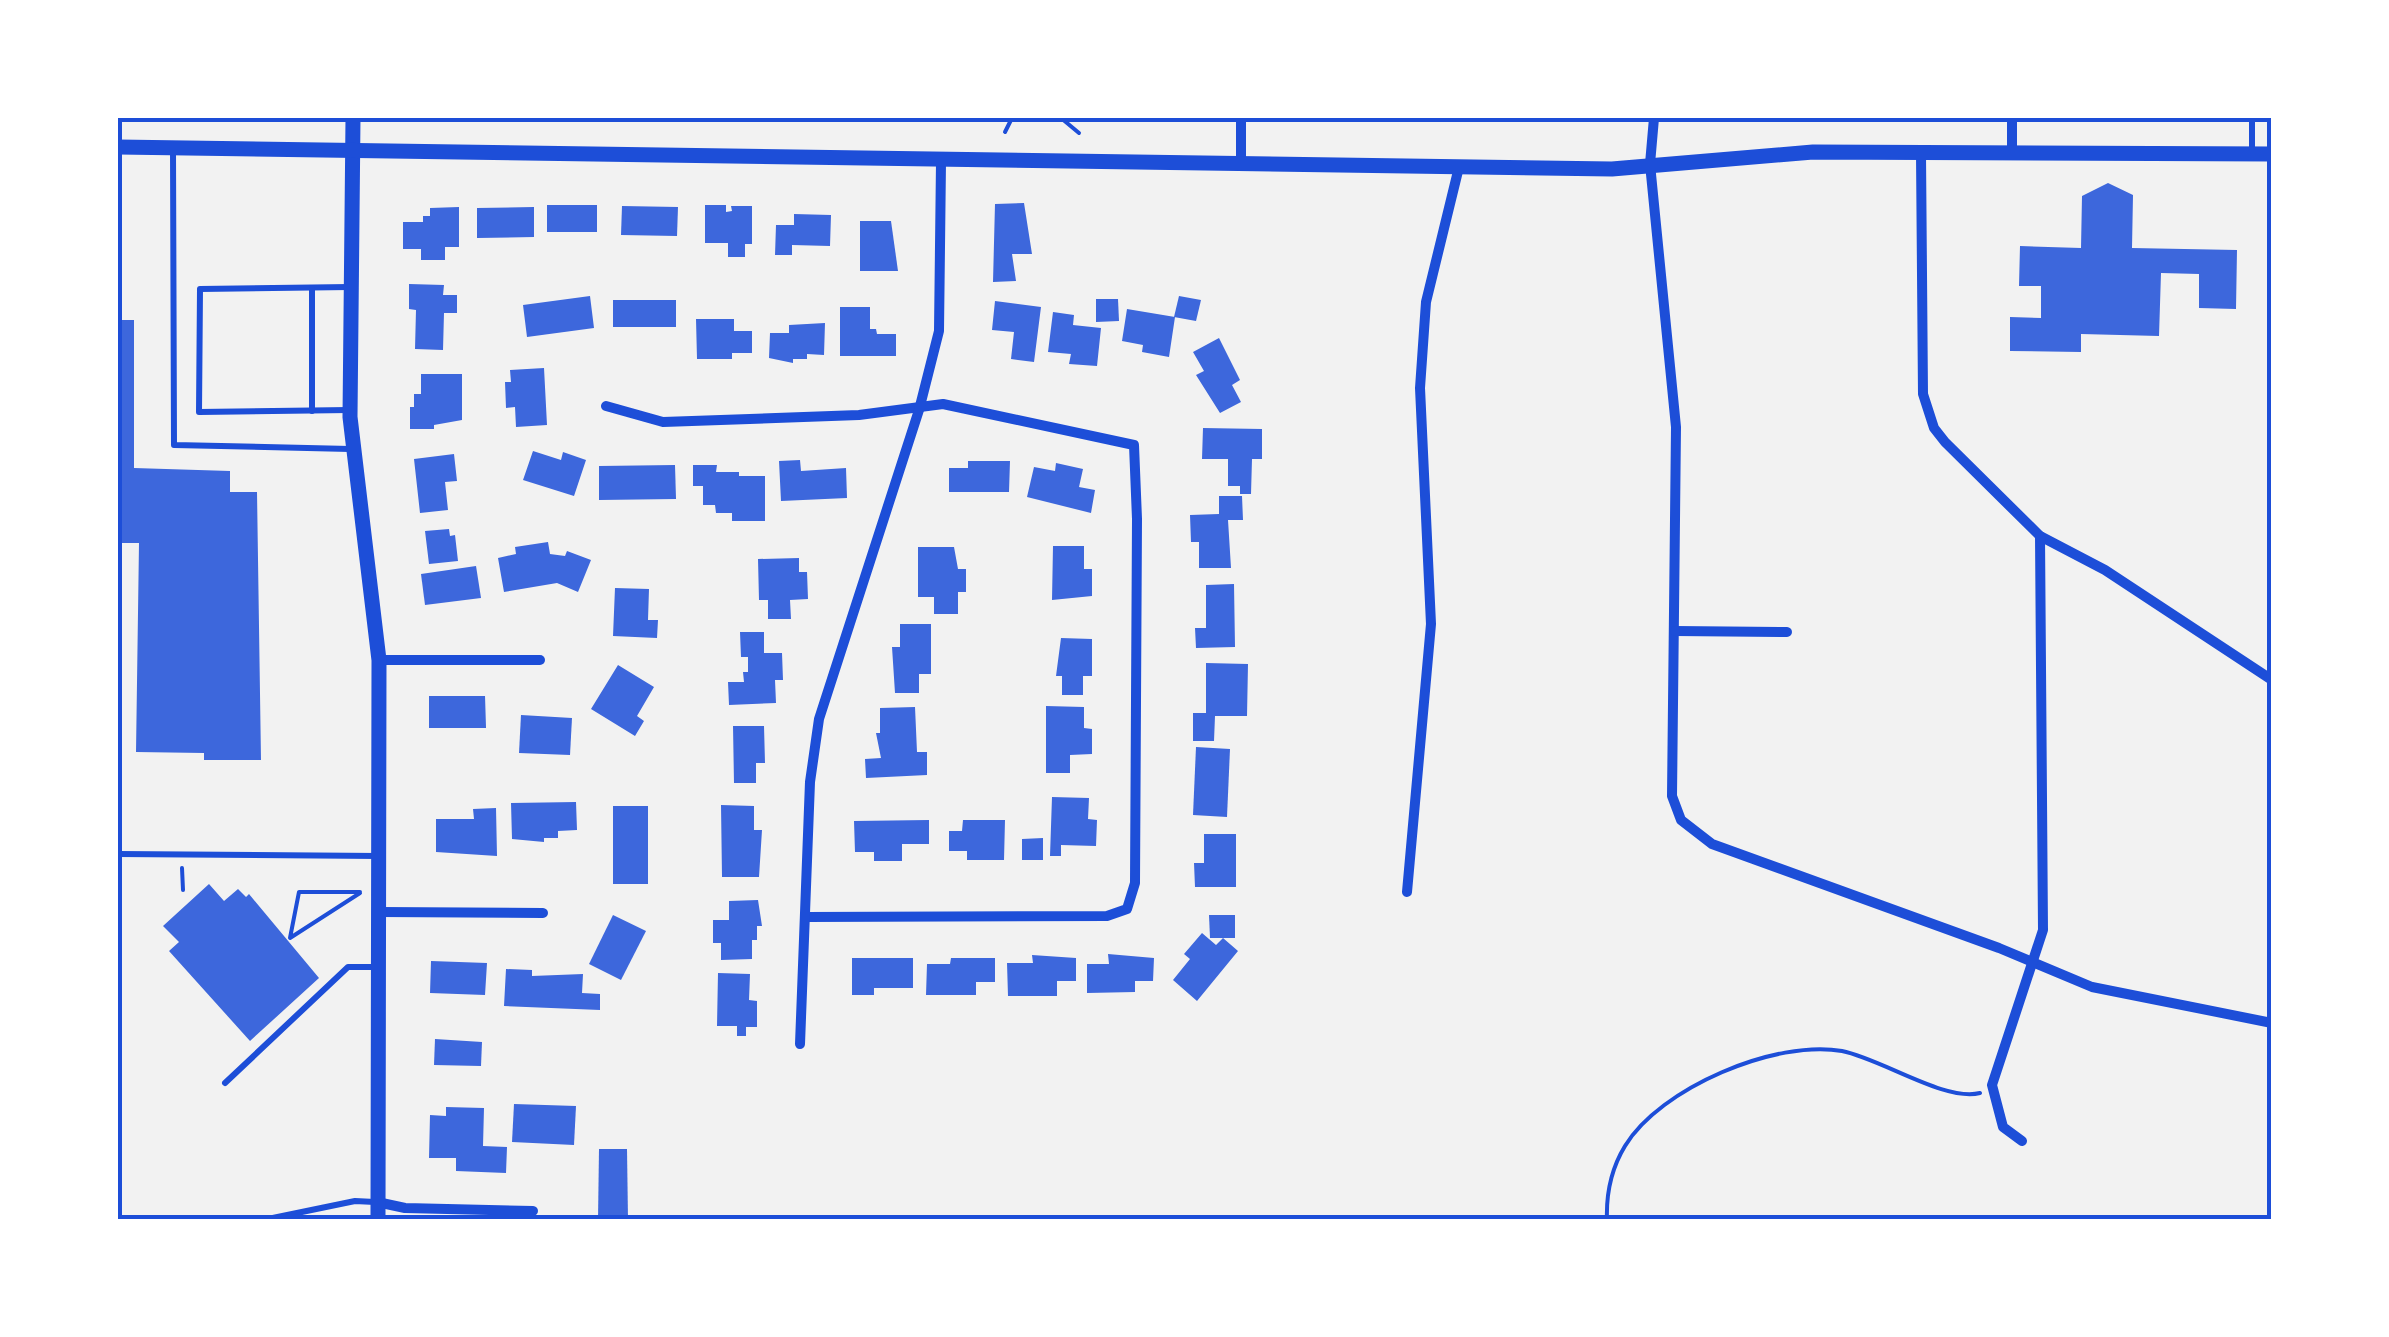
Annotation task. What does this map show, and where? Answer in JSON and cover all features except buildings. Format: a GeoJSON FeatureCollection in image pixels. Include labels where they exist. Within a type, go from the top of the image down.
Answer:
{"type":"FeatureCollection","features":[{"type":"Feature","properties":{"kind":"street"},"geometry":{"type":"LineString","coordinates":[[353,118],[350,410],[379,660],[378,1220]]}},
{"type":"Feature","properties":{"kind":"street"},"geometry":{"type":"LineString","coordinates":[[1241,118],[1241,165]]}},
{"type":"Feature","properties":{"kind":"street"},"geometry":{"type":"LineString","coordinates":[[1654,118],[1650,164],[1676,427],[1674,806],[1694,834],[1712,844],[2092,987],[2272,1023]]}},
{"type":"Feature","properties":{"kind":"street"},"geometry":{"type":"LineString","coordinates":[[2012,118],[2012,154]]}},
{"type":"Feature","properties":{"kind":"street"},"geometry":{"type":"LineString","coordinates":[[118,147],[1612,169],[1813,152],[2272,154]]}},
{"type":"Feature","properties":{"kind":"street"},"geometry":{"type":"LineString","coordinates":[[1921,154],[1927,411],[1944,442],[2040,536],[2105,570],[2272,680]]}},
{"type":"Feature","properties":{"kind":"street"},"geometry":{"type":"LineString","coordinates":[[800,1044],[810,782],[818,719],[919,410],[939,331],[941,162]]}},
{"type":"Feature","properties":{"kind":"street"},"geometry":{"type":"LineString","coordinates":[[1407,892],[1431,624],[1420,388],[1426,302],[1459,166]]}},
{"type":"Feature","properties":{"kind":"street"},"geometry":{"type":"LineString","coordinates":[[606,406],[663,422],[919,410],[943,404],[1134,445],[1138,520],[1135,883],[1127,908],[1106,916],[807,917]]}},
{"type":"Feature","properties":{"kind":"street"},"geometry":{"type":"LineString","coordinates":[[2022,1141],[2004,1127],[1992,1085],[2043,930],[2040,536]]}},
{"type":"Feature","properties":{"kind":"street"},"geometry":{"type":"LineString","coordinates":[[1675,630],[1787,632]]}},
{"type":"Feature","properties":{"kind":"street"},"geometry":{"type":"LineString","coordinates":[[379,660],[540,660]]}},
{"type":"Feature","properties":{"kind":"street"},"geometry":{"type":"LineString","coordinates":[[380,912],[543,913]]}},
{"type":"Feature","properties":{"kind":"street"},"geometry":{"type":"LineString","coordinates":[[376,1202],[406,1208],[533,1211]]}},
{"type":"Feature","properties":{"kind":"lane"},"geometry":{"type":"LineString","coordinates":[[2252,118],[2252,154]]}},
{"type":"Feature","properties":{"kind":"lane"},"geometry":{"type":"LineString","coordinates":[[174,148],[174,446],[354,449]]}},
{"type":"Feature","properties":{"kind":"lane"},"geometry":{"type":"LineString","coordinates":[[350,410],[199,412],[200,289],[352,287]]}},
{"type":"Feature","properties":{"kind":"lane"},"geometry":{"type":"LineString","coordinates":[[312,288],[312,412]]}},
{"type":"Feature","properties":{"kind":"lane"},"geometry":{"type":"LineString","coordinates":[[118,567],[118,624]]}},
{"type":"Feature","properties":{"kind":"lane"},"geometry":{"type":"LineString","coordinates":[[118,854],[380,856]]}},
{"type":"Feature","properties":{"kind":"lane"},"geometry":{"type":"LineString","coordinates":[[225,1083],[348,967],[380,967]]}},
{"type":"Feature","properties":{"kind":"lane"},"geometry":{"type":"LineString","coordinates":[[263,1220],[356,1201],[376,1202]]}},
{"type":"Feature","properties":{"kind":"path"},"geometry":{"type":"LineString","coordinates":[[1004,132],[1012,118]]}},
{"type":"Feature","properties":{"kind":"path"},"geometry":{"type":"LineString","coordinates":[[1061,118],[1078,133]]}},
{"type":"Feature","properties":{"kind":"path"},"geometry":{"type":"LineString","coordinates":[[182,868],[183,890]]}},
{"type":"Feature","properties":{"kind":"path"},"geometry":{"type":"LineString","coordinates":[[299,892],[362,892],[304,929],[290,938],[299,892]]}},
{"type":"Feature","properties":{"kind":"path"},"geometry":{"type":"LineString","coordinates":[[1606,1220],[1606,1196],[1613,1172],[1626,1144],[1647,1120],[1716,1076],[1760,1057],[1792,1050],[1840,1050],[1884,1063],[1963,1097],[1992,1085]]}}]}
